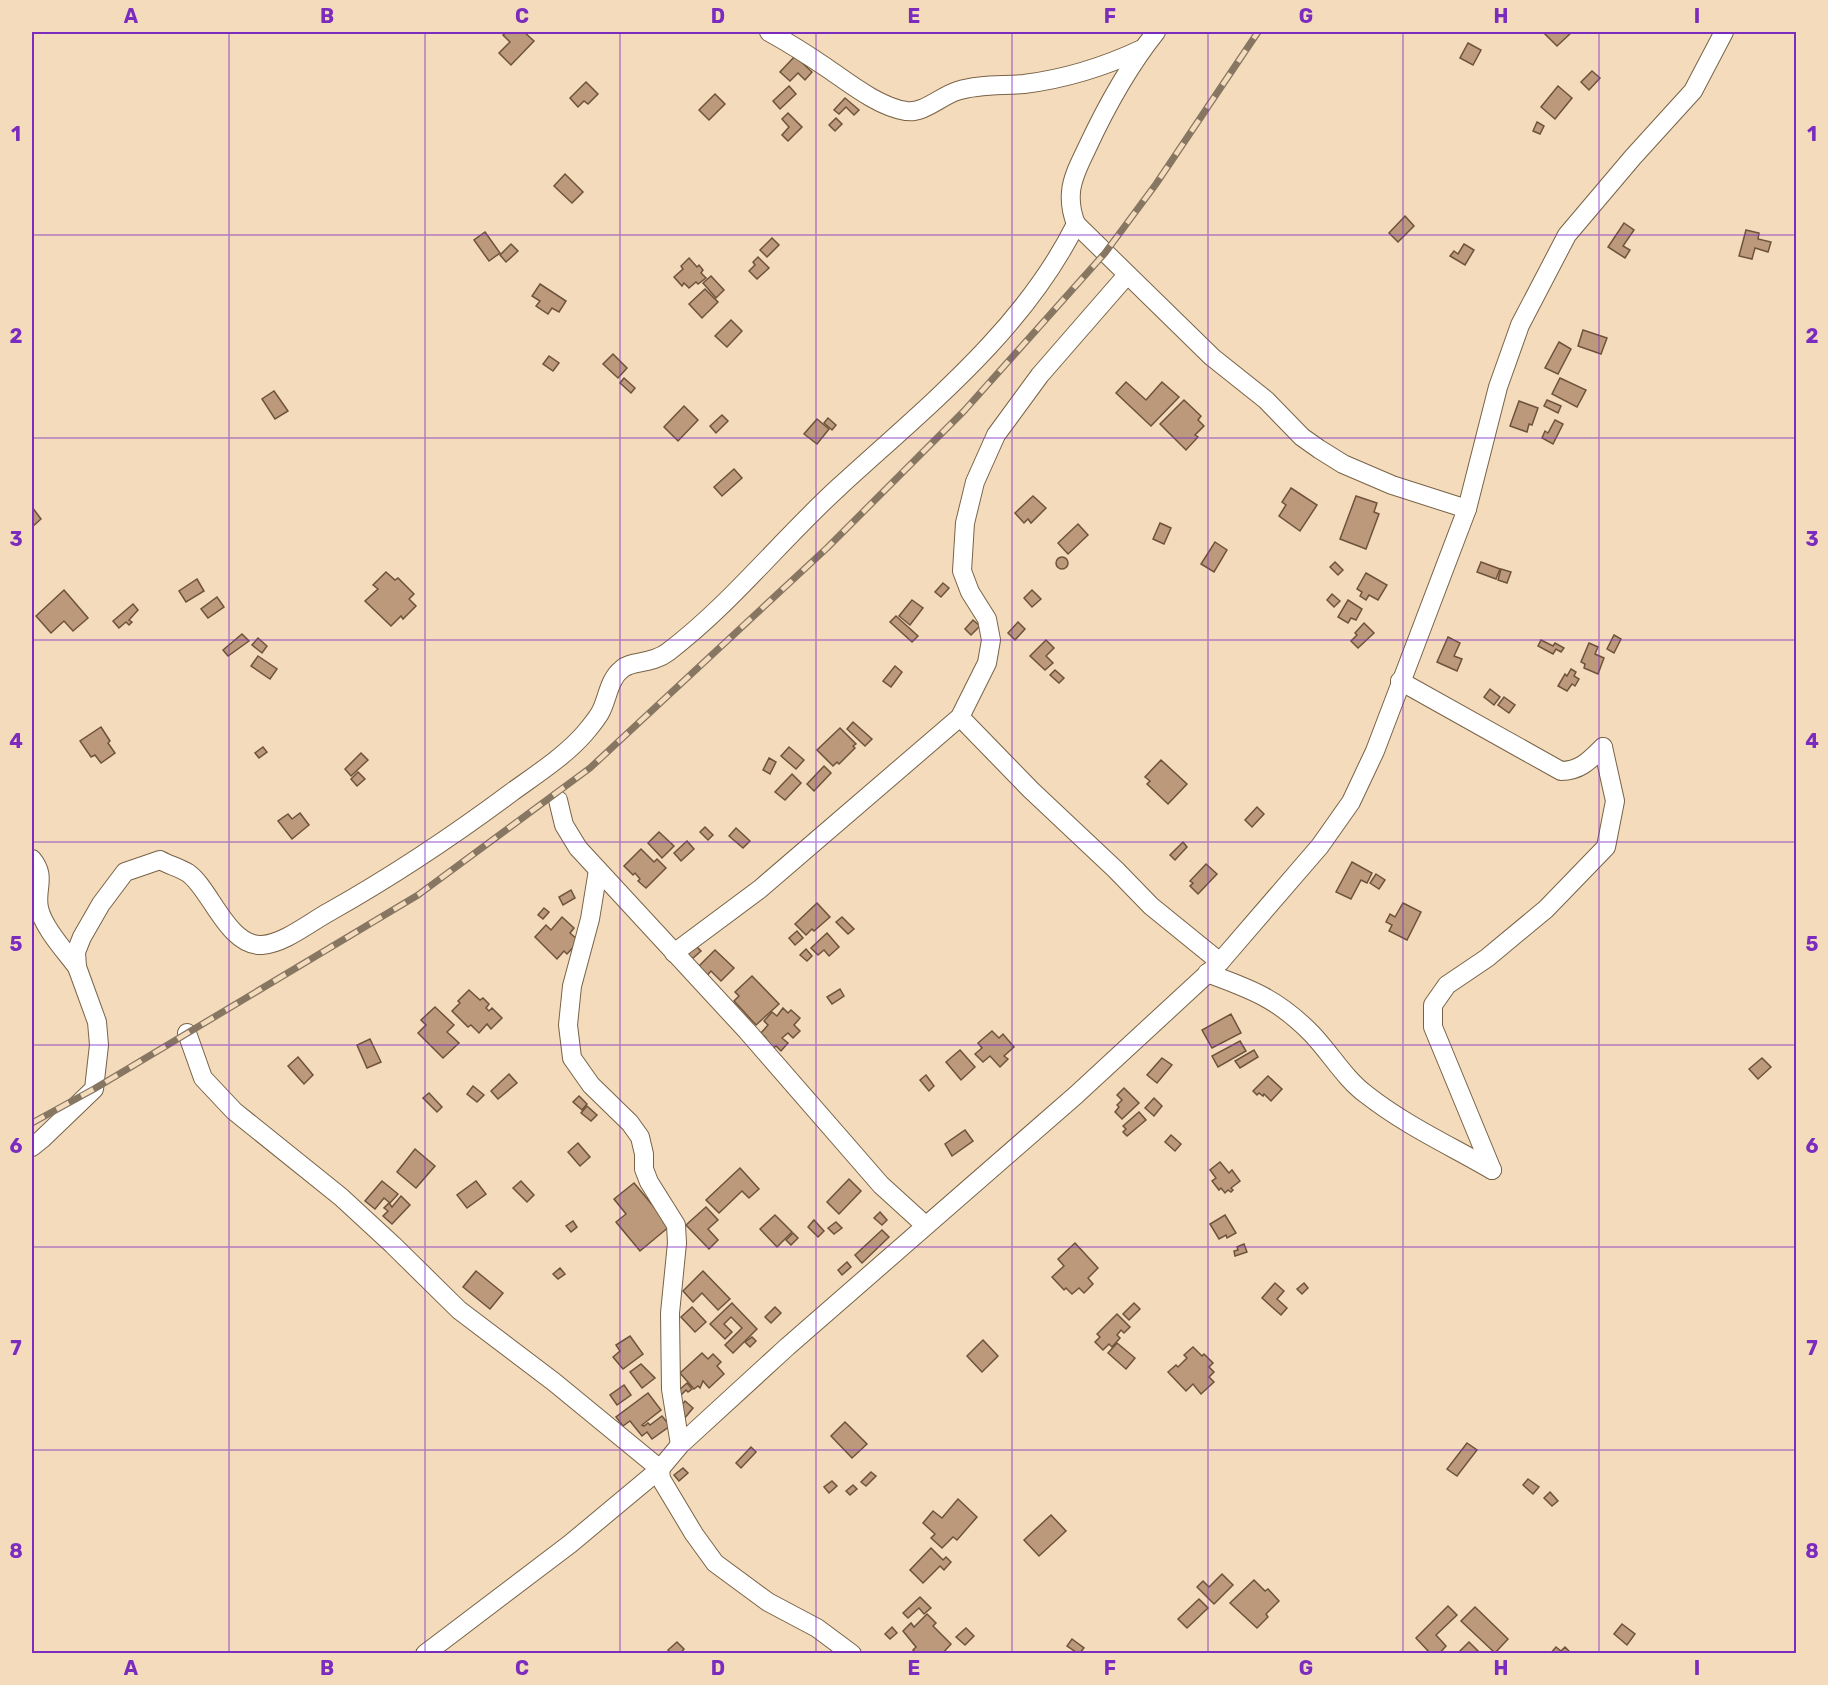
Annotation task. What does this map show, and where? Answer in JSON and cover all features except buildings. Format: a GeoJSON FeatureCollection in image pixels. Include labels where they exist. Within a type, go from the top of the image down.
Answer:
{"type":"FeatureCollection","features":[{"type":"Feature","properties":{"kind":"street"},"geometry":{"type":"LineString","coordinates":[[769,32],[858,90],[880,102],[908,112],[965,88],[1026,84],[1119,60],[1142,49]]}},
{"type":"Feature","properties":{"kind":"street"},"geometry":{"type":"LineString","coordinates":[[1156,32],[1142,49],[1103,114],[1078,166],[1071,191],[1072,214],[1076,224],[1212,357],[1266,400],[1302,437],[1343,464],[1392,485],[1467,509]]}},
{"type":"Feature","properties":{"kind":"street"},"geometry":{"type":"LineString","coordinates":[[425,1653],[570,1544],[660,1468],[680,1445],[787,1347],[1076,1095],[1213,967],[1302,869],[1351,802],[1374,751],[1467,509],[1498,387],[1520,325],[1567,236],[1633,157],[1693,91],[1724,32]]}},
{"type":"Feature","properties":{"kind":"street"},"geometry":{"type":"LineString","coordinates":[[77,967],[76,952],[82,937],[101,904],[125,872],[160,860],[190,874],[224,921],[244,941],[261,945],[283,938],[402,870],[464,828],[542,770],[585,733],[601,712],[611,683],[623,668],[629,664],[660,658],[694,630],[733,595],[838,488],[993,342],[1022,309],[1052,269],[1076,224]]}},
{"type":"Feature","properties":{"kind":"street"},"geometry":{"type":"LineString","coordinates":[[674,953],[760,889],[960,717],[987,663],[991,640],[987,619],[970,592],[962,571],[965,523],[975,482],[996,435],[1008,418],[1040,375],[1127,275]]}},
{"type":"Feature","properties":{"kind":"street"},"geometry":{"type":"LineString","coordinates":[[960,717],[1031,790],[1116,870],[1213,967],[1282,1006],[1312,1034],[1365,1094],[1393,1114],[1492,1170],[1433,1027],[1433,1005],[1447,985],[1487,958],[1546,909],[1606,847],[1615,801],[1603,747],[1586,764],[1572,771],[1561,771],[1400,681]]}},
{"type":"Feature","properties":{"kind":"street"},"geometry":{"type":"LineString","coordinates":[[558,800],[564,825],[578,848],[747,1031],[881,1185],[925,1225]]}},
{"type":"Feature","properties":{"kind":"street"},"geometry":{"type":"LineString","coordinates":[[32,859],[38,867],[40,879],[39,907],[46,923],[77,967],[98,1022],[99,1045],[94,1089],[32,1147]]}},
{"type":"Feature","properties":{"kind":"street"},"geometry":{"type":"LineString","coordinates":[[598,870],[590,919],[572,986],[568,1025],[572,1058],[591,1085],[630,1123],[640,1137],[644,1168],[649,1182],[676,1225],[677,1243],[670,1313],[671,1389],[680,1445]]}},
{"type":"Feature","properties":{"kind":"street"},"geometry":{"type":"LineString","coordinates":[[187,1033],[203,1078],[234,1111],[341,1197],[459,1310],[660,1468],[662,1479],[714,1563],[768,1602],[817,1628],[852,1653]]}},
{"type":"Feature","properties":{"kind":"railway"},"geometry":{"type":"LineString","coordinates":[[32,1123],[94,1089],[418,895],[590,768],[827,548],[964,411],[1105,253],[1156,184],[1258,32]]}}]}
